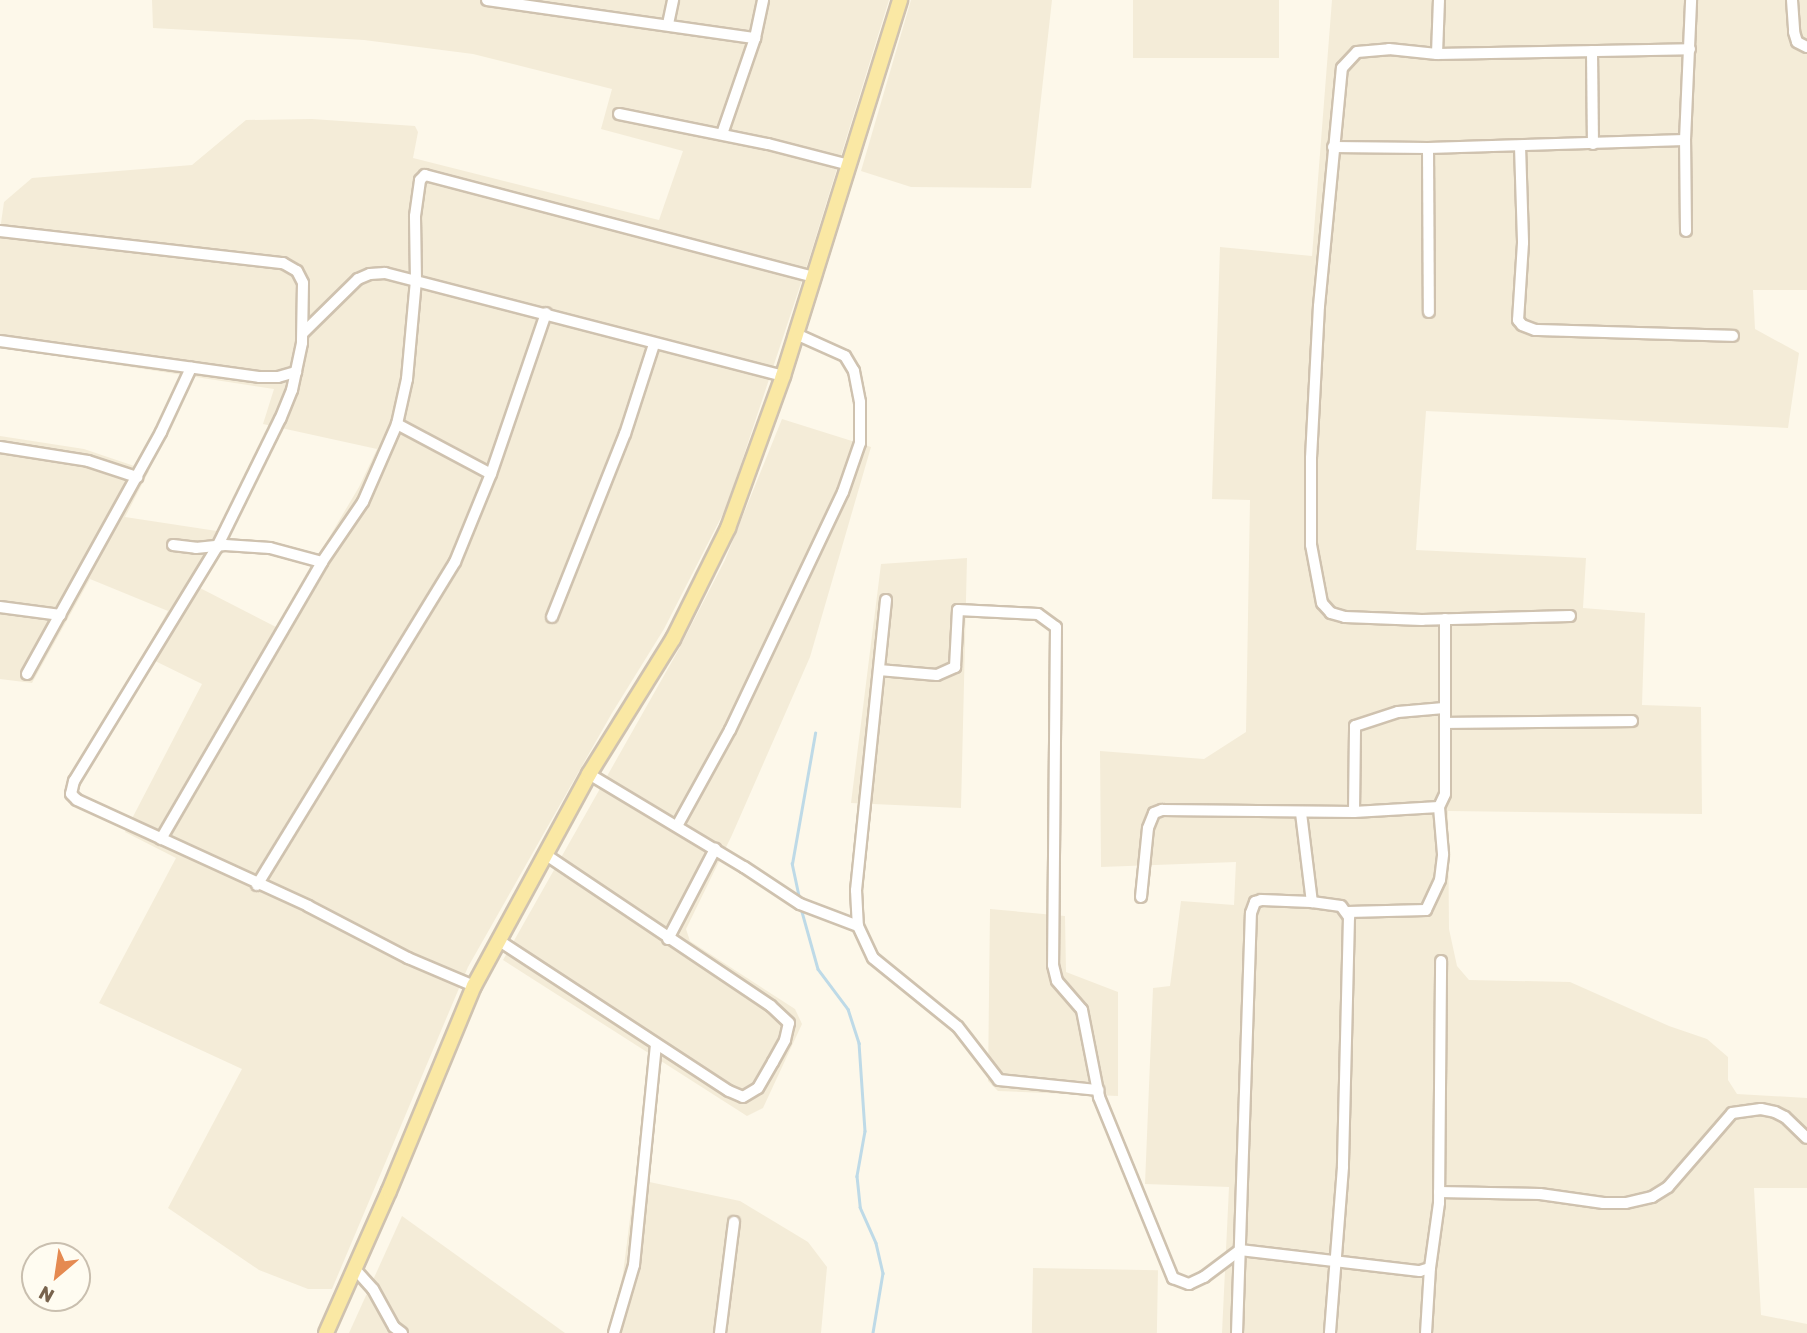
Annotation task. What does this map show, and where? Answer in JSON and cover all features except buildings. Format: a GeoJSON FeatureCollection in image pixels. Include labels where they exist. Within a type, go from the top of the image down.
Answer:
{"type":"FeatureCollection","features":[{"type":"Feature","properties":{"kind":"main road"},"geometry":{"type":"LineString","coordinates":[[326,1333],[389,1191],[474,986],[589,774],[700,589],[747,483],[900,0]]}},
{"type":"Feature","properties":{"kind":"street"},"geometry":{"type":"LineString","coordinates":[[487,0],[755,38]]}},
{"type":"Feature","properties":{"kind":"street"},"geometry":{"type":"LineString","coordinates":[[668,24],[673,0]]}},
{"type":"Feature","properties":{"kind":"street"},"geometry":{"type":"LineString","coordinates":[[722,134],[755,38],[763,0]]}},
{"type":"Feature","properties":{"kind":"street"},"geometry":{"type":"LineString","coordinates":[[1437,54],[1439,0]]}},
{"type":"Feature","properties":{"kind":"street"},"geometry":{"type":"LineString","coordinates":[[1686,231],[1685,140],[1691,0]]}},
{"type":"Feature","properties":{"kind":"street"},"geometry":{"type":"LineString","coordinates":[[1792,0],[1797,42],[1807,47]]}},
{"type":"Feature","properties":{"kind":"street"},"geometry":{"type":"LineString","coordinates":[[1570,616],[1445,619],[1345,617],[1331,613],[1322,603],[1311,545],[1311,458],[1319,306],[1342,68],[1357,52],[1389,49],[1437,54],[1690,49]]}},
{"type":"Feature","properties":{"kind":"street"},"geometry":{"type":"LineString","coordinates":[[1592,51],[1593,144]]}},
{"type":"Feature","properties":{"kind":"street"},"geometry":{"type":"LineString","coordinates":[[619,114],[722,134],[849,165]]}},
{"type":"Feature","properties":{"kind":"street"},"geometry":{"type":"LineString","coordinates":[[1333,147],[1428,148],[1685,140]]}},
{"type":"Feature","properties":{"kind":"street"},"geometry":{"type":"LineString","coordinates":[[1520,146],[1523,243],[1518,320],[1522,326],[1535,330],[1733,336]]}},
{"type":"Feature","properties":{"kind":"street"},"geometry":{"type":"LineString","coordinates":[[1428,148],[1429,312]]}},
{"type":"Feature","properties":{"kind":"street"},"geometry":{"type":"LineString","coordinates":[[161,839],[322,562],[363,502],[397,424],[407,379],[416,281],[415,216],[420,180],[425,174],[814,277]]}},
{"type":"Feature","properties":{"kind":"street"},"geometry":{"type":"LineString","coordinates":[[0,231],[283,263],[297,271],[303,283],[303,333],[296,372],[280,419],[216,547],[74,781],[71,794],[77,800],[307,906],[408,958],[474,986]]}},
{"type":"Feature","properties":{"kind":"street"},"geometry":{"type":"LineString","coordinates":[[303,333],[358,279],[370,274],[385,273],[783,376]]}},
{"type":"Feature","properties":{"kind":"street"},"geometry":{"type":"LineString","coordinates":[[257,885],[455,562],[491,474],[546,313]]}},
{"type":"Feature","properties":{"kind":"street"},"geometry":{"type":"LineString","coordinates":[[677,826],[748,692],[843,492],[860,443],[860,402],[855,371],[845,356],[796,334]]}},
{"type":"Feature","properties":{"kind":"street"},"geometry":{"type":"LineString","coordinates":[[0,341],[259,377],[278,377],[296,372]]}},
{"type":"Feature","properties":{"kind":"street"},"geometry":{"type":"LineString","coordinates":[[552,617],[625,434],[653,344]]}},
{"type":"Feature","properties":{"kind":"street"},"geometry":{"type":"LineString","coordinates":[[27,674],[136,477],[191,368]]}},
{"type":"Feature","properties":{"kind":"street"},"geometry":{"type":"LineString","coordinates":[[397,424],[491,474]]}},
{"type":"Feature","properties":{"kind":"street"},"geometry":{"type":"LineString","coordinates":[[0,447],[88,461],[136,477]]}},
{"type":"Feature","properties":{"kind":"street"},"geometry":{"type":"LineString","coordinates":[[173,545],[196,548],[270,548],[322,562]]}},
{"type":"Feature","properties":{"kind":"street"},"geometry":{"type":"LineString","coordinates":[[886,600],[856,890],[858,926],[873,958],[958,1027],[999,1080],[1098,1090]]}},
{"type":"Feature","properties":{"kind":"street"},"geometry":{"type":"LineString","coordinates":[[0,607],[60,615]]}},
{"type":"Feature","properties":{"kind":"street"},"geometry":{"type":"LineString","coordinates":[[879,670],[937,675],[955,667],[958,610],[1038,614],[1056,627],[1053,965],[1057,981],[1082,1010],[1098,1090],[1173,1278],[1189,1284],[1204,1277],[1240,1250],[1420,1271],[1430,1268]]}},
{"type":"Feature","properties":{"kind":"street"},"geometry":{"type":"LineString","coordinates":[[1237,1333],[1251,913],[1255,902],[1261,900],[1341,906],[1348,912],[1426,910],[1440,880],[1443,854],[1439,807],[1445,794],[1445,619]]}},
{"type":"Feature","properties":{"kind":"street"},"geometry":{"type":"LineString","coordinates":[[1354,812],[1355,726],[1398,712],[1444,708]]}},
{"type":"Feature","properties":{"kind":"street"},"geometry":{"type":"LineString","coordinates":[[1446,723],[1632,721]]}},
{"type":"Feature","properties":{"kind":"street"},"geometry":{"type":"LineString","coordinates":[[589,774],[715,849],[800,904],[858,926]]}},
{"type":"Feature","properties":{"kind":"street"},"geometry":{"type":"LineString","coordinates":[[1142,897],[1148,828],[1154,813],[1162,810],[1301,813],[1439,807]]}},
{"type":"Feature","properties":{"kind":"street"},"geometry":{"type":"LineString","coordinates":[[1301,813],[1312,902]]}},
{"type":"Feature","properties":{"kind":"street"},"geometry":{"type":"LineString","coordinates":[[668,939],[715,849]]}},
{"type":"Feature","properties":{"kind":"street"},"geometry":{"type":"LineString","coordinates":[[498,940],[656,1045],[743,1097],[758,1088],[785,1040],[789,1023],[771,1006],[545,854]]}},
{"type":"Feature","properties":{"kind":"street"},"geometry":{"type":"LineString","coordinates":[[1330,1333],[1349,1002],[1348,912]]}},
{"type":"Feature","properties":{"kind":"street"},"geometry":{"type":"LineString","coordinates":[[1426,1333],[1430,1268],[1440,1192],[1441,961]]}},
{"type":"Feature","properties":{"kind":"street"},"geometry":{"type":"LineString","coordinates":[[614,1333],[634,1265],[656,1045]]}},
{"type":"Feature","properties":{"kind":"street"},"geometry":{"type":"LineString","coordinates":[[1440,1192],[1539,1194],[1604,1203],[1626,1203],[1652,1197],[1668,1187],[1732,1113],[1760,1109],[1774,1112],[1785,1117],[1807,1138]]}},
{"type":"Feature","properties":{"kind":"street"},"geometry":{"type":"LineString","coordinates":[[720,1333],[734,1222]]}},
{"type":"Feature","properties":{"kind":"street"},"geometry":{"type":"LineString","coordinates":[[354,1268],[373,1289],[395,1331]]}},
{"type":"Feature","properties":{"kind":"shaded area"},"geometry":{"type":"Polygon","coordinates":[[[152,0],[889,0],[809,259],[727,506],[664,629],[612,713],[468,967],[332,1289],[308,1289],[259,1270],[168,1208],[242,1069],[99,1003],[176,858],[125,832],[202,684],[143,655],[168,611],[90,579],[32,683],[0,679],[0,436],[84,449],[149,471],[125,517],[230,533],[200,588],[276,627],[359,487],[377,449],[263,424],[274,389],[0,347],[0,230],[4,202],[32,178],[192,165],[246,120],[312,119],[415,126],[418,132],[413,158],[659,220],[683,151],[601,129],[612,89],[473,54],[364,40],[153,28],[152,0]]]}},
{"type":"Feature","properties":{"kind":"shaded area"},"geometry":{"type":"Polygon","coordinates":[[[911,0],[1052,0],[1031,188],[911,187],[861,171],[911,0]]]}},
{"type":"Feature","properties":{"kind":"shaded area"},"geometry":{"type":"Polygon","coordinates":[[[1133,0],[1279,0],[1279,58],[1133,58],[1133,0]]]}},
{"type":"Feature","properties":{"kind":"shaded area"},"geometry":{"type":"Polygon","coordinates":[[[1332,0],[1807,0],[1807,290],[1753,290],[1755,329],[1799,353],[1788,428],[1426,411],[1416,550],[1586,558],[1583,608],[1645,613],[1642,705],[1701,707],[1702,814],[1448,811],[1449,929],[1457,966],[1469,980],[1570,982],[1669,1026],[1707,1039],[1728,1057],[1728,1080],[1737,1094],[1807,1098],[1807,1188],[1754,1188],[1761,1315],[1807,1324],[1807,1333],[1222,1333],[1229,1187],[1145,1184],[1153,988],[1170,986],[1181,901],[1234,905],[1236,862],[1101,867],[1100,751],[1204,759],[1246,732],[1250,500],[1212,499],[1220,247],[1312,256],[1332,0]]]}},
{"type":"Feature","properties":{"kind":"shaded area"},"geometry":{"type":"Polygon","coordinates":[[[782,419],[871,447],[810,657],[732,835],[686,929],[690,941],[795,1009],[802,1024],[763,1108],[747,1116],[503,960],[679,649],[725,560],[782,419]]]}},
{"type":"Feature","properties":{"kind":"shaded area"},"geometry":{"type":"Polygon","coordinates":[[[967,558],[961,808],[851,803],[881,564],[967,558]]]}},
{"type":"Feature","properties":{"kind":"shaded area"},"geometry":{"type":"Polygon","coordinates":[[[990,909],[1065,916],[1066,972],[1118,992],[1118,1096],[998,1091],[988,1081],[990,909]]]}},
{"type":"Feature","properties":{"kind":"shaded area"},"geometry":{"type":"Polygon","coordinates":[[[635,1179],[740,1201],[808,1242],[827,1267],[821,1333],[608,1333],[623,1274],[635,1179]]]}},
{"type":"Feature","properties":{"kind":"shaded area"},"geometry":{"type":"Polygon","coordinates":[[[402,1216],[565,1333],[349,1333],[402,1216]]]}},
{"type":"Feature","properties":{"kind":"shaded area"},"geometry":{"type":"Polygon","coordinates":[[[1033,1268],[1158,1270],[1157,1333],[1032,1333],[1033,1268]]]}},
{"type":"Feature","properties":{"kind":"waterway"},"geometry":{"type":"LineString","coordinates":[[799,898],[792,864],[815,733]]}},
{"type":"Feature","properties":{"kind":"waterway"},"geometry":{"type":"LineString","coordinates":[[801,908],[818,969],[848,1009],[859,1043],[865,1131],[857,1176],[860,1207],[876,1243],[883,1273],[873,1333]]}}]}
